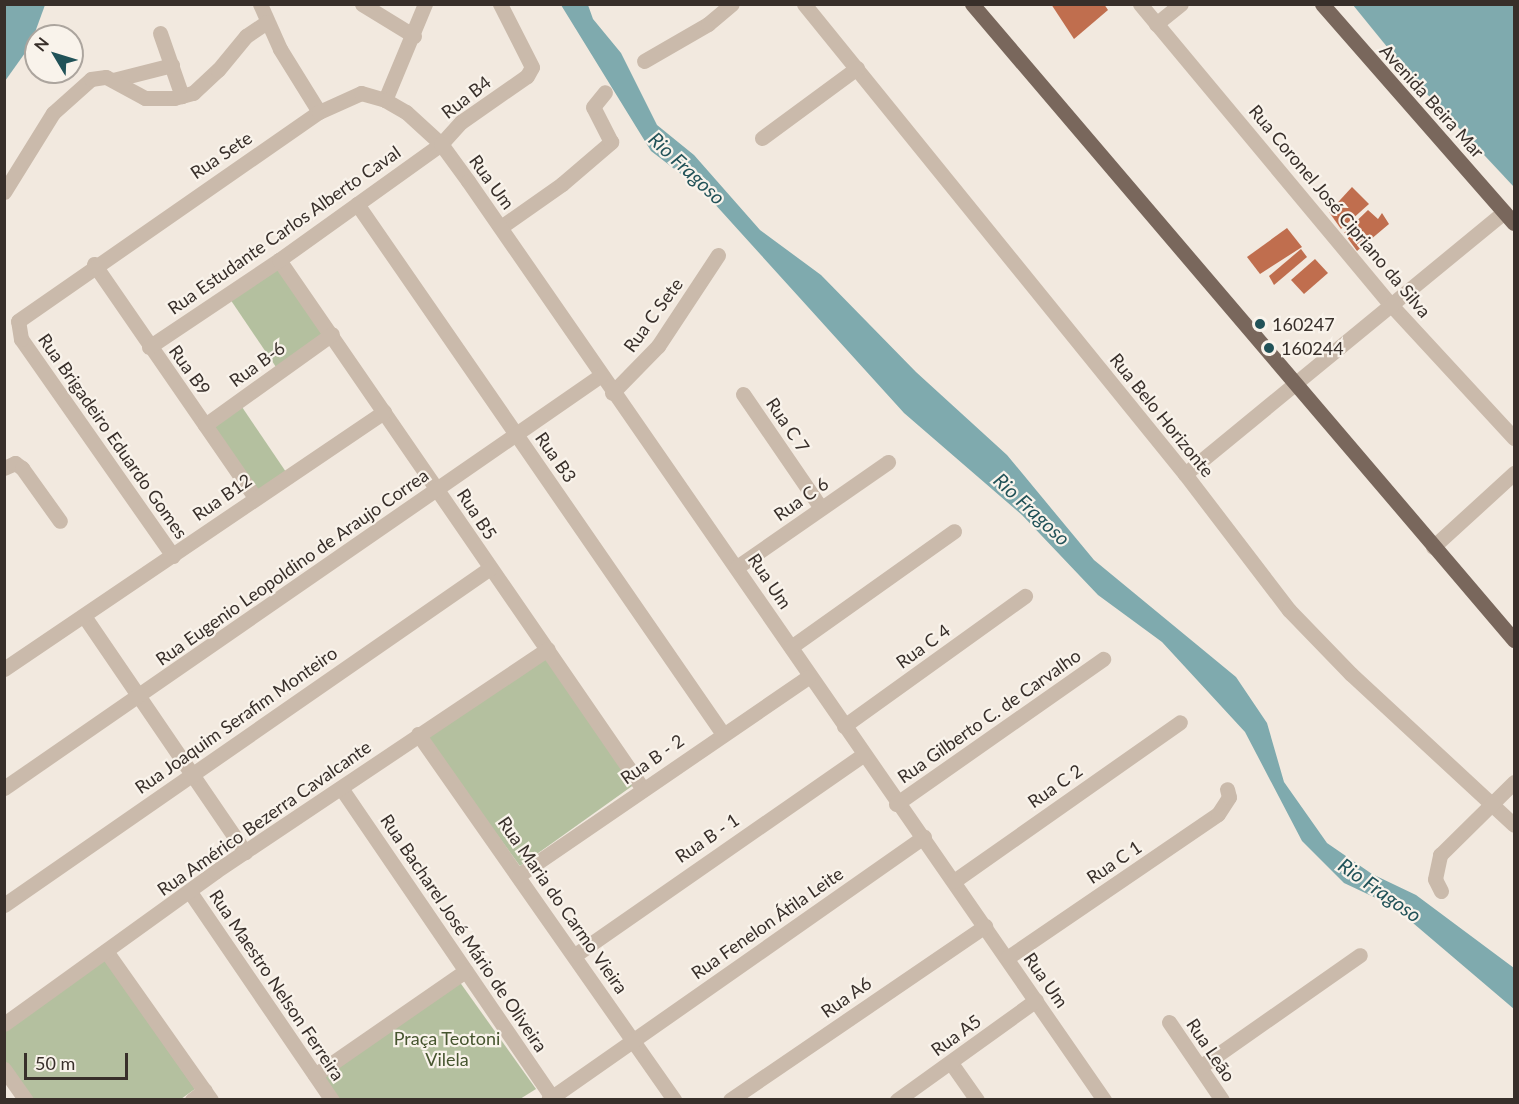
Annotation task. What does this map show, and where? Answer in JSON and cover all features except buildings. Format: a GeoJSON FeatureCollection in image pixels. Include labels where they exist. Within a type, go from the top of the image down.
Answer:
{"type":"FeatureCollection","features":[{"type":"Feature","properties":{"kind":"main road"},"geometry":{"type":"LineString","coordinates":[[972,4],[1295,387],[1515,640]]}},
{"type":"Feature","properties":{"kind":"main road","name":"Avenida Beira Mar"},"geometry":{"type":"LineString","coordinates":[[1322,4],[1509,217]]}},
{"type":"Feature","properties":{"kind":"street"},"geometry":{"type":"LineString","coordinates":[[261,4],[267,22],[319,112]]}},
{"type":"Feature","properties":{"kind":"street"},"geometry":{"type":"LineString","coordinates":[[362,4],[414,36]]}},
{"type":"Feature","properties":{"kind":"street"},"geometry":{"type":"LineString","coordinates":[[385,100],[414,36],[425,4]]}},
{"type":"Feature","properties":{"kind":"street","name":"Rua B4"},"geometry":{"type":"LineString","coordinates":[[441,144],[461,122],[518,82],[532,67],[500,4]]}},
{"type":"Feature","properties":{"kind":"street"},"geometry":{"type":"LineString","coordinates":[[644,61],[708,24],[732,4]]}},
{"type":"Feature","properties":{"kind":"street","name":"Rua Belo Horizonte"},"geometry":{"type":"LineString","coordinates":[[804,4],[1185,474],[1318,642],[1515,825]]}},
{"type":"Feature","properties":{"kind":"street","name":"Rua Coronel José Cipriano da Silva"},"geometry":{"type":"LineString","coordinates":[[1140,4],[1392,306],[1515,438]]}},
{"type":"Feature","properties":{"kind":"street"},"geometry":{"type":"LineString","coordinates":[[1156,24],[1181,4]]}},
{"type":"Feature","properties":{"kind":"street"},"geometry":{"type":"LineString","coordinates":[[4,192],[53,113],[95,76],[113,81],[145,98],[182,96],[202,86],[246,36],[267,22]]}},
{"type":"Feature","properties":{"kind":"street"},"geometry":{"type":"LineString","coordinates":[[160,33],[182,96]]}},
{"type":"Feature","properties":{"kind":"street"},"geometry":{"type":"LineString","coordinates":[[113,81],[172,65]]}},
{"type":"Feature","properties":{"kind":"street"},"geometry":{"type":"LineString","coordinates":[[762,138],[857,68]]}},
{"type":"Feature","properties":{"kind":"street"},"geometry":{"type":"LineString","coordinates":[[501,227],[604,150],[611,136],[593,107],[605,92]]}},
{"type":"Feature","properties":{"kind":"street","name":"Rua Sete"},"geometry":{"type":"LineString","coordinates":[[21,339],[17,326],[23,315],[94,264],[319,112],[361,93],[385,100]]}},
{"type":"Feature","properties":{"kind":"street","name":"Rua Um"},"geometry":{"type":"LineString","coordinates":[[385,100],[406,112],[441,144],[501,227],[600,376],[737,567],[791,647],[808,677],[897,804],[924,837],[1104,1100]]}},
{"type":"Feature","properties":{"kind":"street","name":"Rua Estudante Carlos Alberto Caval"},"geometry":{"type":"LineString","coordinates":[[149,347],[279,260],[441,144]]}},
{"type":"Feature","properties":{"kind":"street","name":"Rua B3"},"geometry":{"type":"LineString","coordinates":[[357,204],[723,734]]}},
{"type":"Feature","properties":{"kind":"street"},"geometry":{"type":"LineString","coordinates":[[1185,474],[1392,306],[1509,217]]}},
{"type":"Feature","properties":{"kind":"street","name":"Rua C Sete"},"geometry":{"type":"LineString","coordinates":[[612,393],[657,346],[718,255]]}},
{"type":"Feature","properties":{"kind":"street","name":"Rua B5"},"geometry":{"type":"LineString","coordinates":[[279,260],[643,789]]}},
{"type":"Feature","properties":{"kind":"street","name":"Rua B9"},"geometry":{"type":"LineString","coordinates":[[94,264],[255,498]]}},
{"type":"Feature","properties":{"kind":"street","name":"Rua B-6"},"geometry":{"type":"LineString","coordinates":[[205,425],[332,334]]}},
{"type":"Feature","properties":{"kind":"street","name":"Rua Brigadeiro Eduardo Gomes"},"geometry":{"type":"LineString","coordinates":[[21,339],[173,556]]}},
{"type":"Feature","properties":{"kind":"street","name":"Rua Eugenio Leopoldino de Araujo Correa"},"geometry":{"type":"LineString","coordinates":[[4,788],[139,697],[600,376]]}},
{"type":"Feature","properties":{"kind":"street","name":"Rua C 7"},"geometry":{"type":"LineString","coordinates":[[743,394],[821,508]]}},
{"type":"Feature","properties":{"kind":"street","name":"Rua B12"},"geometry":{"type":"LineString","coordinates":[[4,669],[384,412]]}},
{"type":"Feature","properties":{"kind":"street","name":"Rua C 6"},"geometry":{"type":"LineString","coordinates":[[737,567],[888,462]]}},
{"type":"Feature","properties":{"kind":"street"},"geometry":{"type":"LineString","coordinates":[[4,468],[12,463],[22,468],[60,520]]}},
{"type":"Feature","properties":{"kind":"street"},"geometry":{"type":"LineString","coordinates":[[1433,547],[1515,473]]}},
{"type":"Feature","properties":{"kind":"street"},"geometry":{"type":"LineString","coordinates":[[791,647],[954,531]]}},
{"type":"Feature","properties":{"kind":"street","name":"Rua Joaquim Serafim Monteiro"},"geometry":{"type":"LineString","coordinates":[[4,905],[490,567]]}},
{"type":"Feature","properties":{"kind":"street","name":"Rua C 4"},"geometry":{"type":"LineString","coordinates":[[844,726],[1025,596]]}},
{"type":"Feature","properties":{"kind":"street"},"geometry":{"type":"LineString","coordinates":[[84,616],[245,852]]}},
{"type":"Feature","properties":{"kind":"street","name":"Rua Américo Bezerra Cavalcante"},"geometry":{"type":"LineString","coordinates":[[4,1024],[245,852],[548,649]]}},
{"type":"Feature","properties":{"kind":"street","name":"Rua Gilberto C. de Carvalho"},"geometry":{"type":"LineString","coordinates":[[897,804],[1103,659]]}},
{"type":"Feature","properties":{"kind":"street","name":"Rua B - 2"},"geometry":{"type":"LineString","coordinates":[[519,875],[808,677]]}},
{"type":"Feature","properties":{"kind":"street","name":"Rua C 2"},"geometry":{"type":"LineString","coordinates":[[954,880],[1180,722]]}},
{"type":"Feature","properties":{"kind":"street","name":"Rua Maria do Carmo Vieira"},"geometry":{"type":"LineString","coordinates":[[418,734],[575,955],[674,1100]]}},
{"type":"Feature","properties":{"kind":"street","name":"Rua B - 1"},"geometry":{"type":"LineString","coordinates":[[575,955],[863,755]]}},
{"type":"Feature","properties":{"kind":"street"},"geometry":{"type":"LineString","coordinates":[[1441,891],[1435,879],[1440,855],[1515,783]]}},
{"type":"Feature","properties":{"kind":"street","name":"Rua Bacharel José Mário de Oliveira"},"geometry":{"type":"LineString","coordinates":[[341,788],[551,1098]]}},
{"type":"Feature","properties":{"kind":"street","name":"Rua C 1"},"geometry":{"type":"LineString","coordinates":[[1007,958],[1218,814],[1229,797],[1227,789]]}},
{"type":"Feature","properties":{"kind":"street","name":"Rua Fenelon Átila Leite"},"geometry":{"type":"LineString","coordinates":[[551,1098],[924,837]]}},
{"type":"Feature","properties":{"kind":"street","name":"Rua Maestro Nelson Ferreira"},"geometry":{"type":"LineString","coordinates":[[190,892],[332,1100]]}},
{"type":"Feature","properties":{"kind":"street","name":"Rua A6"},"geometry":{"type":"LineString","coordinates":[[730,1100],[985,926]]}},
{"type":"Feature","properties":{"kind":"street"},"geometry":{"type":"LineString","coordinates":[[106,951],[203,1096]]}},
{"type":"Feature","properties":{"kind":"street"},"geometry":{"type":"LineString","coordinates":[[1200,1067],[1360,955]]}},
{"type":"Feature","properties":{"kind":"street"},"geometry":{"type":"LineString","coordinates":[[315,1075],[465,971]]}},
{"type":"Feature","properties":{"kind":"street","name":"Rua A5"},"geometry":{"type":"LineString","coordinates":[[897,1100],[1036,1000]]}},
{"type":"Feature","properties":{"kind":"street","name":"Rua Leão"},"geometry":{"type":"LineString","coordinates":[[1169,1022],[1222,1100]]}},
{"type":"Feature","properties":{"kind":"street"},"geometry":{"type":"LineString","coordinates":[[951,1063],[977,1100]]}},
{"type":"Feature","properties":{"kind":"street"},"geometry":{"type":"LineString","coordinates":[[4,1069],[26,1100]]}},
{"type":"Feature","properties":{"kind":"green space"},"geometry":{"type":"Polygon","coordinates":[[[277,266],[323,334],[276,367],[230,299],[277,266]]]}},
{"type":"Feature","properties":{"kind":"green space"},"geometry":{"type":"Polygon","coordinates":[[[242,407],[286,472],[257,492],[213,427],[242,407]]]}},
{"type":"Feature","properties":{"kind":"green space"},"geometry":{"type":"Polygon","coordinates":[[[542,653],[635,784],[520,866],[424,735],[542,653]]]}},
{"type":"Feature","properties":{"kind":"green space"},"geometry":{"type":"Polygon","coordinates":[[[104,959],[195,1089],[181,1099],[31,1099],[5,1061],[4,1025],[104,959]]]}},
{"type":"Feature","properties":{"kind":"green space","name":"Praça Teotoni Vilela"},"geometry":{"type":"Polygon","coordinates":[[[459,981],[536,1089],[520,1099],[338,1099],[321,1078],[459,981]]]}},
{"type":"Feature","properties":{"kind":"water"},"geometry":{"type":"Polygon","coordinates":[[[5,4],[45,5],[38,24],[24,24],[24,54],[5,81],[5,4]]]}},
{"type":"Feature","properties":{"kind":"water","name":"Rio Fragoso"},"geometry":{"type":"Polygon","coordinates":[[[561,5],[588,5],[593,19],[621,53],[657,125],[694,155],[760,230],[821,275],[916,372],[1007,455],[1094,560],[1236,677],[1267,723],[1284,782],[1327,843],[1372,874],[1416,895],[1514,968],[1514,1009],[1393,906],[1344,883],[1302,841],[1245,732],[1162,642],[1098,595],[1022,515],[904,413],[703,191],[651,151],[561,5]]]}},
{"type":"Feature","properties":{"kind":"water"},"geometry":{"type":"Polygon","coordinates":[[[1353,5],[1514,5],[1514,187],[1414,80],[1353,5]]]}},
{"type":"Feature","properties":{"kind":"place","name":"160247"},"geometry":{"type":"Point","coordinates":[1260,324]}},
{"type":"Feature","properties":{"kind":"place","name":"160244"},"geometry":{"type":"Point","coordinates":[1269,348]}}]}
